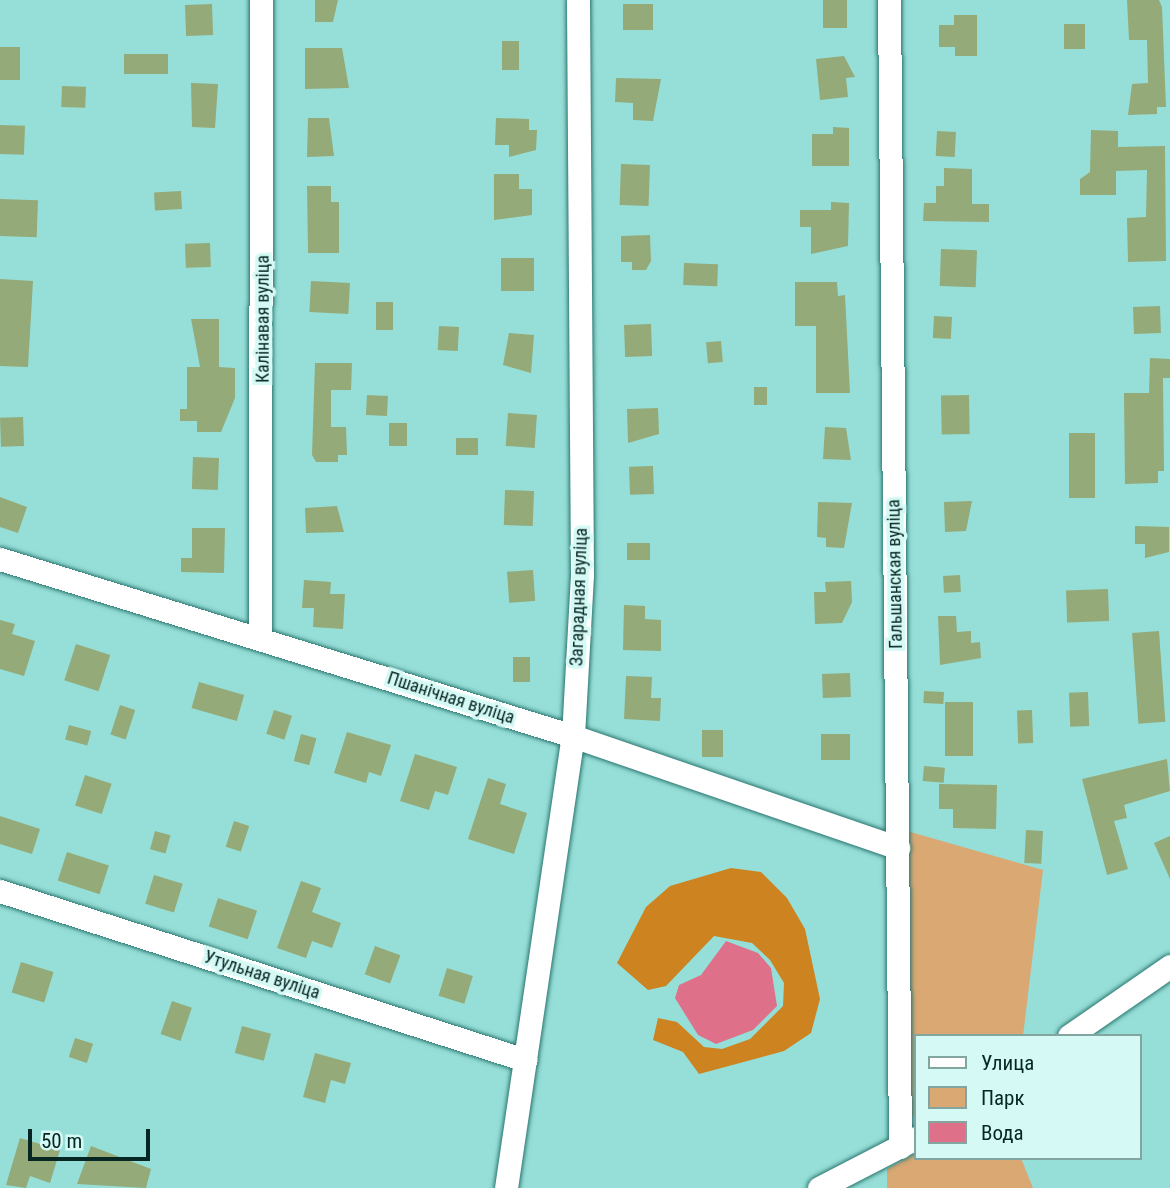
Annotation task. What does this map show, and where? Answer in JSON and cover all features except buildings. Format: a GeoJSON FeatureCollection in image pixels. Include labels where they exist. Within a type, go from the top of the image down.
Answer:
{"type":"FeatureCollection","features":[{"type":"Feature","properties":{"kind":"street","name":"Калінавая вуліца"},"geometry":{"type":"LineString","coordinates":[[260,637],[261,0]]}},
{"type":"Feature","properties":{"kind":"street","name":"Загарадная вуліца"},"geometry":{"type":"LineString","coordinates":[[506,1188],[573,736],[582,575],[578,0]]}},
{"type":"Feature","properties":{"kind":"street","name":"Гальшанская вуліца"},"geometry":{"type":"LineString","coordinates":[[889,0],[898,848],[908,1142]]}},
{"type":"Feature","properties":{"kind":"street","name":"Пшанічная вуліца"},"geometry":{"type":"LineString","coordinates":[[0,559],[260,637],[573,736],[898,848]]}},
{"type":"Feature","properties":{"kind":"street","name":"Утульная вуліца"},"geometry":{"type":"LineString","coordinates":[[0,891],[525,1060]]}},
{"type":"Feature","properties":{"kind":"street"},"geometry":{"type":"LineString","coordinates":[[1072,1034],[1170,966]]}},
{"type":"Feature","properties":{"kind":"street"},"geometry":{"type":"LineString","coordinates":[[819,1188],[908,1142]]}},
{"type":"Feature","properties":{"kind":"green space"},"geometry":{"type":"Polygon","coordinates":[[[907,831],[1043,870],[1023,1034],[914,1034],[914,1115],[905,1121],[907,831]]]}},
{"type":"Feature","properties":{"kind":"green space"},"geometry":{"type":"Polygon","coordinates":[[[914,1154],[914,1160],[1022,1160],[1033,1188],[887,1188],[887,1169],[914,1154]]]}},
{"type":"Feature","properties":{"kind":"shaded area"},"geometry":{"type":"Polygon","coordinates":[[[731,868],[761,872],[787,898],[805,929],[820,999],[811,1033],[784,1051],[699,1074],[683,1052],[653,1040],[658,1018],[677,1022],[704,1047],[722,1049],[750,1039],[783,1006],[784,983],[770,960],[752,943],[714,936],[666,986],[648,990],[617,963],[646,907],[670,886],[731,868]]]}},
{"type":"Feature","properties":{"kind":"water"},"geometry":{"type":"Polygon","coordinates":[[[726,941],[758,953],[771,968],[777,1006],[753,1030],[716,1044],[698,1035],[675,998],[679,985],[701,975],[726,941]]]}}]}
